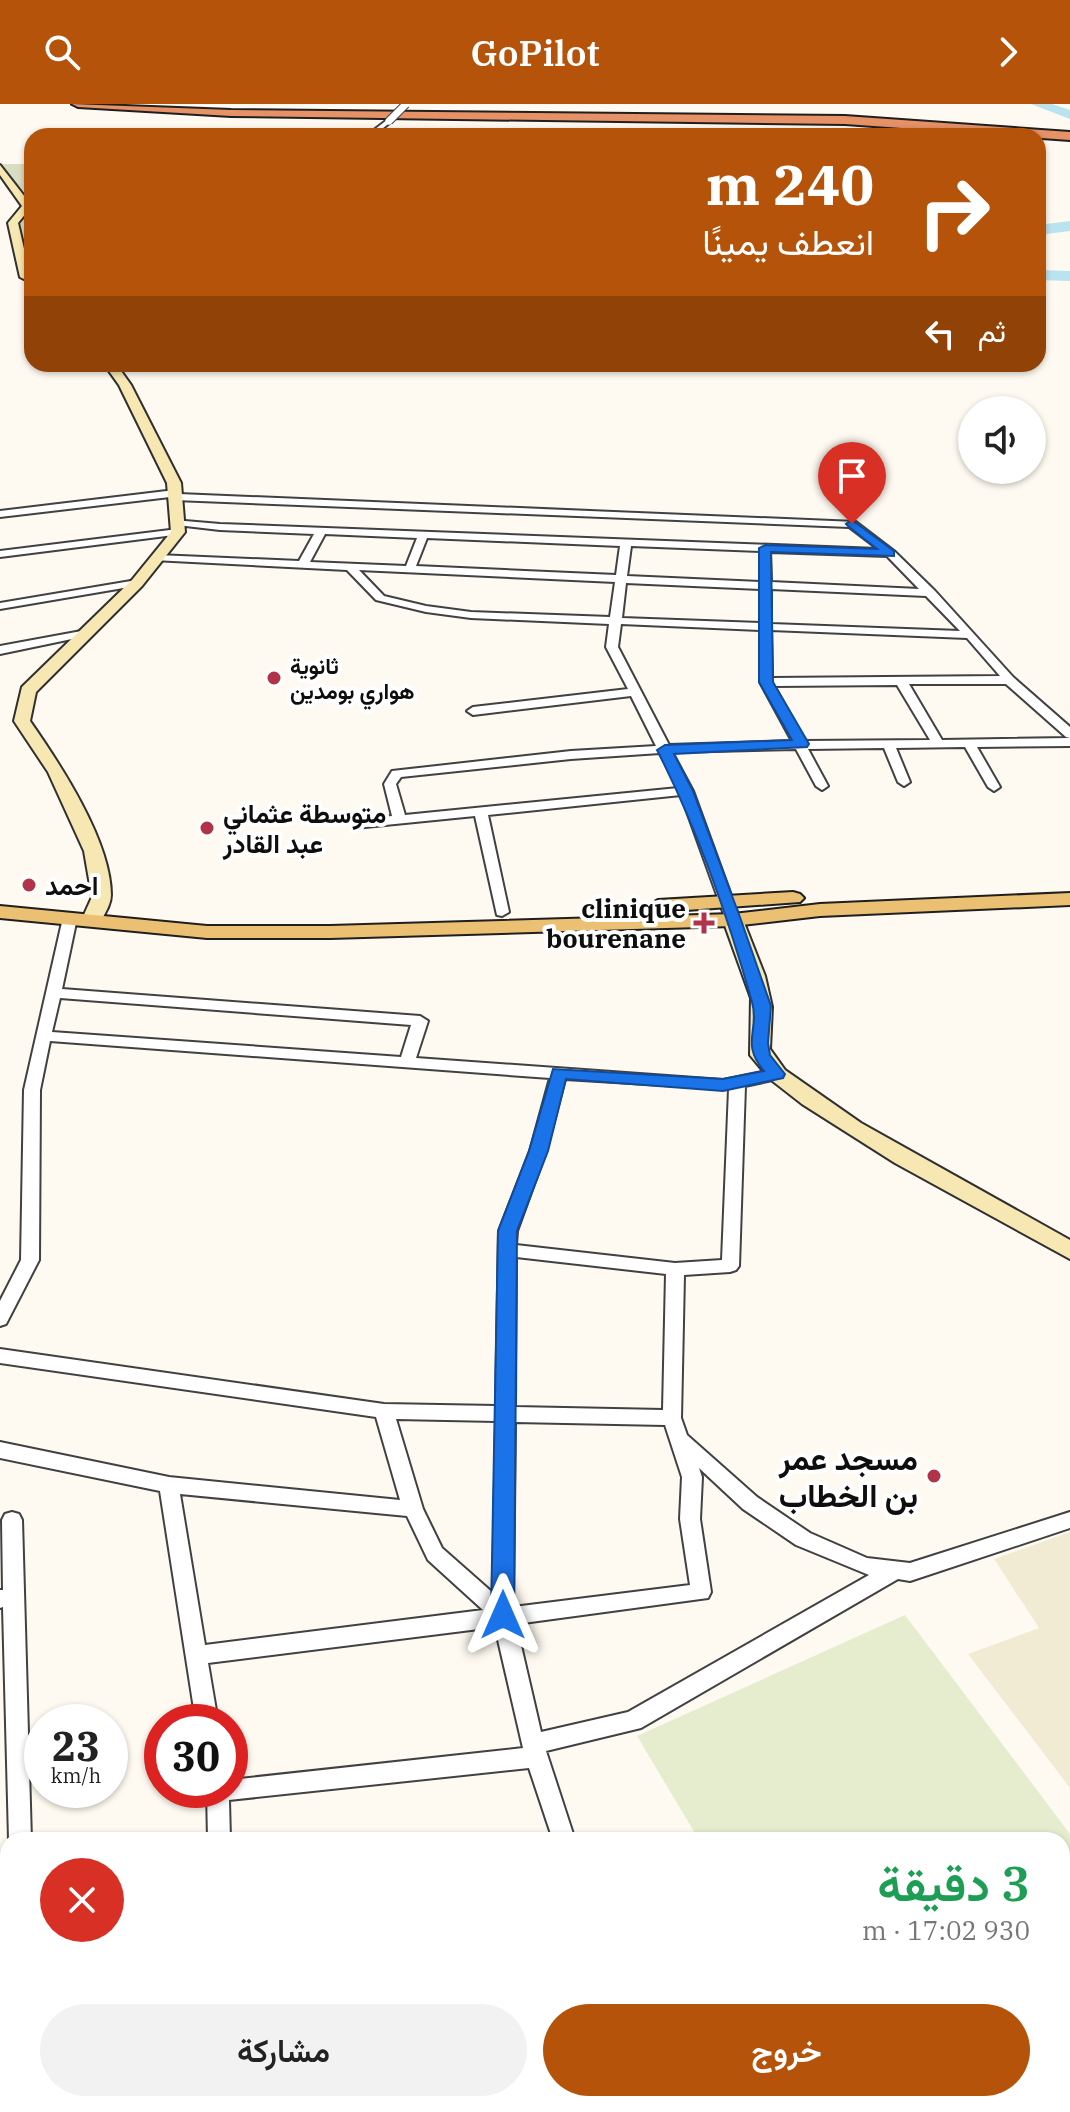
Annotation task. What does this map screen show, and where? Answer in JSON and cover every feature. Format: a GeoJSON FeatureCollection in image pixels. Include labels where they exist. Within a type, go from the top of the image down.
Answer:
{"type":"FeatureCollection","features":[{"type":"Feature","properties":{"kind":"highway"},"geometry":{"type":"LineString","coordinates":[[78,104],[231,113],[845,120],[974,128]]}},
{"type":"Feature","properties":{"kind":"highway"},"geometry":{"type":"LineString","coordinates":[[152,104],[297,110],[845,115],[999,128]]}},
{"type":"Feature","properties":{"kind":"highway"},"geometry":{"type":"LineString","coordinates":[[1046,132],[1070,134]]}},
{"type":"Feature","properties":{"kind":"highway"},"geometry":{"type":"LineString","coordinates":[[1046,133],[1070,134]]}},
{"type":"Feature","properties":{"kind":"main road"},"geometry":{"type":"LineString","coordinates":[[92,919],[132,927],[207,932],[330,932],[729,910],[1070,885]]}},
{"type":"Feature","properties":{"kind":"main road"},"geometry":{"type":"LineString","coordinates":[[0,912],[92,919],[820,910],[1070,899]]}},
{"type":"Feature","properties":{"kind":"street"},"geometry":{"type":"LineString","coordinates":[[380,128],[406,104]]}},
{"type":"Feature","properties":{"kind":"street"},"geometry":{"type":"LineString","coordinates":[[0,168],[24,202]]}},
{"type":"Feature","properties":{"kind":"street"},"geometry":{"type":"LineString","coordinates":[[24,210],[13,223],[24,269]]}},
{"type":"Feature","properties":{"kind":"street"},"geometry":{"type":"LineString","coordinates":[[92,919],[102,897],[93,851],[57,772],[22,721],[28,691],[137,583],[178,527],[174,483],[124,372]]}},
{"type":"Feature","properties":{"kind":"street"},"geometry":{"type":"LineString","coordinates":[[0,514],[175,495],[852,524],[890,553],[931,593],[1009,680],[1070,734]]}},
{"type":"Feature","properties":{"kind":"street"},"geometry":{"type":"LineString","coordinates":[[564,541],[570,513]]}},
{"type":"Feature","properties":{"kind":"street"},"geometry":{"type":"LineString","coordinates":[[0,554],[178,527],[890,553]]}},
{"type":"Feature","properties":{"kind":"street"},"geometry":{"type":"LineString","coordinates":[[302,566],[321,531]]}},
{"type":"Feature","properties":{"kind":"street"},"geometry":{"type":"LineString","coordinates":[[409,571],[423,535]]}},
{"type":"Feature","properties":{"kind":"street"},"geometry":{"type":"LineString","coordinates":[[626,543],[612,647],[686,791],[762,1006],[759,1043],[762,1057],[776,1074],[843,1120],[1070,1251]]}},
{"type":"Feature","properties":{"kind":"street"},"geometry":{"type":"LineString","coordinates":[[765,548],[766,682],[822,786]]}},
{"type":"Feature","properties":{"kind":"street"},"geometry":{"type":"LineString","coordinates":[[157,558],[931,593]]}},
{"type":"Feature","properties":{"kind":"street"},"geometry":{"type":"LineString","coordinates":[[351,568],[380,598],[471,615],[970,635]]}},
{"type":"Feature","properties":{"kind":"street"},"geometry":{"type":"LineString","coordinates":[[0,606],[137,583]]}},
{"type":"Feature","properties":{"kind":"street"},"geometry":{"type":"LineString","coordinates":[[0,650],[87,633]]}},
{"type":"Feature","properties":{"kind":"street"},"geometry":{"type":"LineString","coordinates":[[766,682],[1009,680]]}},
{"type":"Feature","properties":{"kind":"street"},"geometry":{"type":"LineString","coordinates":[[901,681],[938,743]]}},
{"type":"Feature","properties":{"kind":"street"},"geometry":{"type":"LineString","coordinates":[[473,711],[635,692]]}},
{"type":"Feature","properties":{"kind":"street"},"geometry":{"type":"LineString","coordinates":[[400,821],[390,784],[397,774],[571,755],[665,750],[802,744],[1070,742]]}},
{"type":"Feature","properties":{"kind":"street"},"geometry":{"type":"LineString","coordinates":[[888,743],[904,782]]}},
{"type":"Feature","properties":{"kind":"street"},"geometry":{"type":"LineString","coordinates":[[969,743],[994,787]]}},
{"type":"Feature","properties":{"kind":"street"},"geometry":{"type":"LineString","coordinates":[[355,824],[686,791]]}},
{"type":"Feature","properties":{"kind":"street"},"geometry":{"type":"LineString","coordinates":[[481,812],[502,912]]}},
{"type":"Feature","properties":{"kind":"street"},"geometry":{"type":"LineString","coordinates":[[0,1319],[30,1260],[32,1090],[70,918]]}},
{"type":"Feature","properties":{"kind":"street"},"geometry":{"type":"LineString","coordinates":[[54,993],[420,1021],[407,1062]]}},
{"type":"Feature","properties":{"kind":"street"},"geometry":{"type":"LineString","coordinates":[[44,1036],[723,1085],[776,1074]]}},
{"type":"Feature","properties":{"kind":"street"},"geometry":{"type":"LineString","coordinates":[[559,1073],[538,1151],[508,1231],[503,1615],[534,1750],[561,1832]]}},
{"type":"Feature","properties":{"kind":"street"},"geometry":{"type":"LineString","coordinates":[[507,1250],[675,1269],[730,1266],[737,1082]]}},
{"type":"Feature","properties":{"kind":"street"},"geometry":{"type":"LineString","coordinates":[[196,1655],[701,1592],[690,1519],[692,1477],[675,1428],[675,1269]]}},
{"type":"Feature","properties":{"kind":"street"},"geometry":{"type":"LineString","coordinates":[[0,1356],[384,1411],[504,1414],[675,1428],[750,1503],[803,1539],[865,1566],[910,1572],[1070,1520]]}},
{"type":"Feature","properties":{"kind":"street"},"geometry":{"type":"LineString","coordinates":[[384,1411],[413,1509],[435,1554],[503,1615]]}},
{"type":"Feature","properties":{"kind":"street"},"geometry":{"type":"LineString","coordinates":[[0,1450],[169,1485],[413,1509]]}},
{"type":"Feature","properties":{"kind":"street"},"geometry":{"type":"LineString","coordinates":[[169,1485],[204,1704]]}},
{"type":"Feature","properties":{"kind":"street"},"geometry":{"type":"LineString","coordinates":[[12,1520],[7,1598],[20,1832]]}},
{"type":"Feature","properties":{"kind":"street"},"geometry":{"type":"LineString","coordinates":[[248,1787],[534,1750],[633,1721],[896,1570]]}},
{"type":"Feature","properties":{"kind":"street"},"geometry":{"type":"LineString","coordinates":[[218,1808],[219,1832]]}},
{"type":"Feature","properties":{"kind":"shaded area"},"geometry":{"type":"Polygon","coordinates":[[[1070,1532],[1070,1788],[968,1654],[1039,1628],[994,1559],[1070,1532]]]}},
{"type":"Feature","properties":{"kind":"green space"},"geometry":{"type":"Polygon","coordinates":[[[2,164],[24,164],[24,192],[2,164]]]}},
{"type":"Feature","properties":{"kind":"green space"},"geometry":{"type":"Polygon","coordinates":[[[24,216],[24,241],[19,223],[24,216]]]}},
{"type":"Feature","properties":{"kind":"green space"},"geometry":{"type":"Polygon","coordinates":[[[905,1615],[1068,1832],[694,1832],[637,1736],[905,1615]]]}},
{"type":"Feature","properties":{"kind":"waterway"},"geometry":{"type":"LineString","coordinates":[[1038,104],[1070,115]]}},
{"type":"Feature","properties":{"kind":"waterway"},"geometry":{"type":"LineString","coordinates":[[1046,229],[1070,226]]}},
{"type":"Feature","properties":{"kind":"waterway"},"geometry":{"type":"LineString","coordinates":[[1046,275],[1070,276]]}},
{"type":"Feature","properties":{"kind":"place","name":"ثانوية هواري بومدين"},"geometry":{"type":"Point","coordinates":[274,678]}},
{"type":"Feature","properties":{"kind":"place","name":"متوسطة عثماني عبد القادر"},"geometry":{"type":"Point","coordinates":[207,828]}},
{"type":"Feature","properties":{"kind":"place","name":"احمد"},"geometry":{"type":"Point","coordinates":[29,885]}},
{"type":"Feature","properties":{"kind":"place","name":"clinique bourenane"},"geometry":{"type":"Point","coordinates":[704,923]}},
{"type":"Feature","properties":{"kind":"place","name":"مسجد عمر بن الخطاب"},"geometry":{"type":"Point","coordinates":[934,1476]}},
{"type":"Feature","properties":{"kind":"route"},"geometry":{"type":"LineString","coordinates":[[503,1615],[508,1231],[538,1151],[559,1073],[723,1085],[776,1074],[762,1057],[759,1043],[762,1006],[733,920],[686,791],[665,750],[802,744],[766,682],[765,548],[890,553],[852,524]]}}]}
